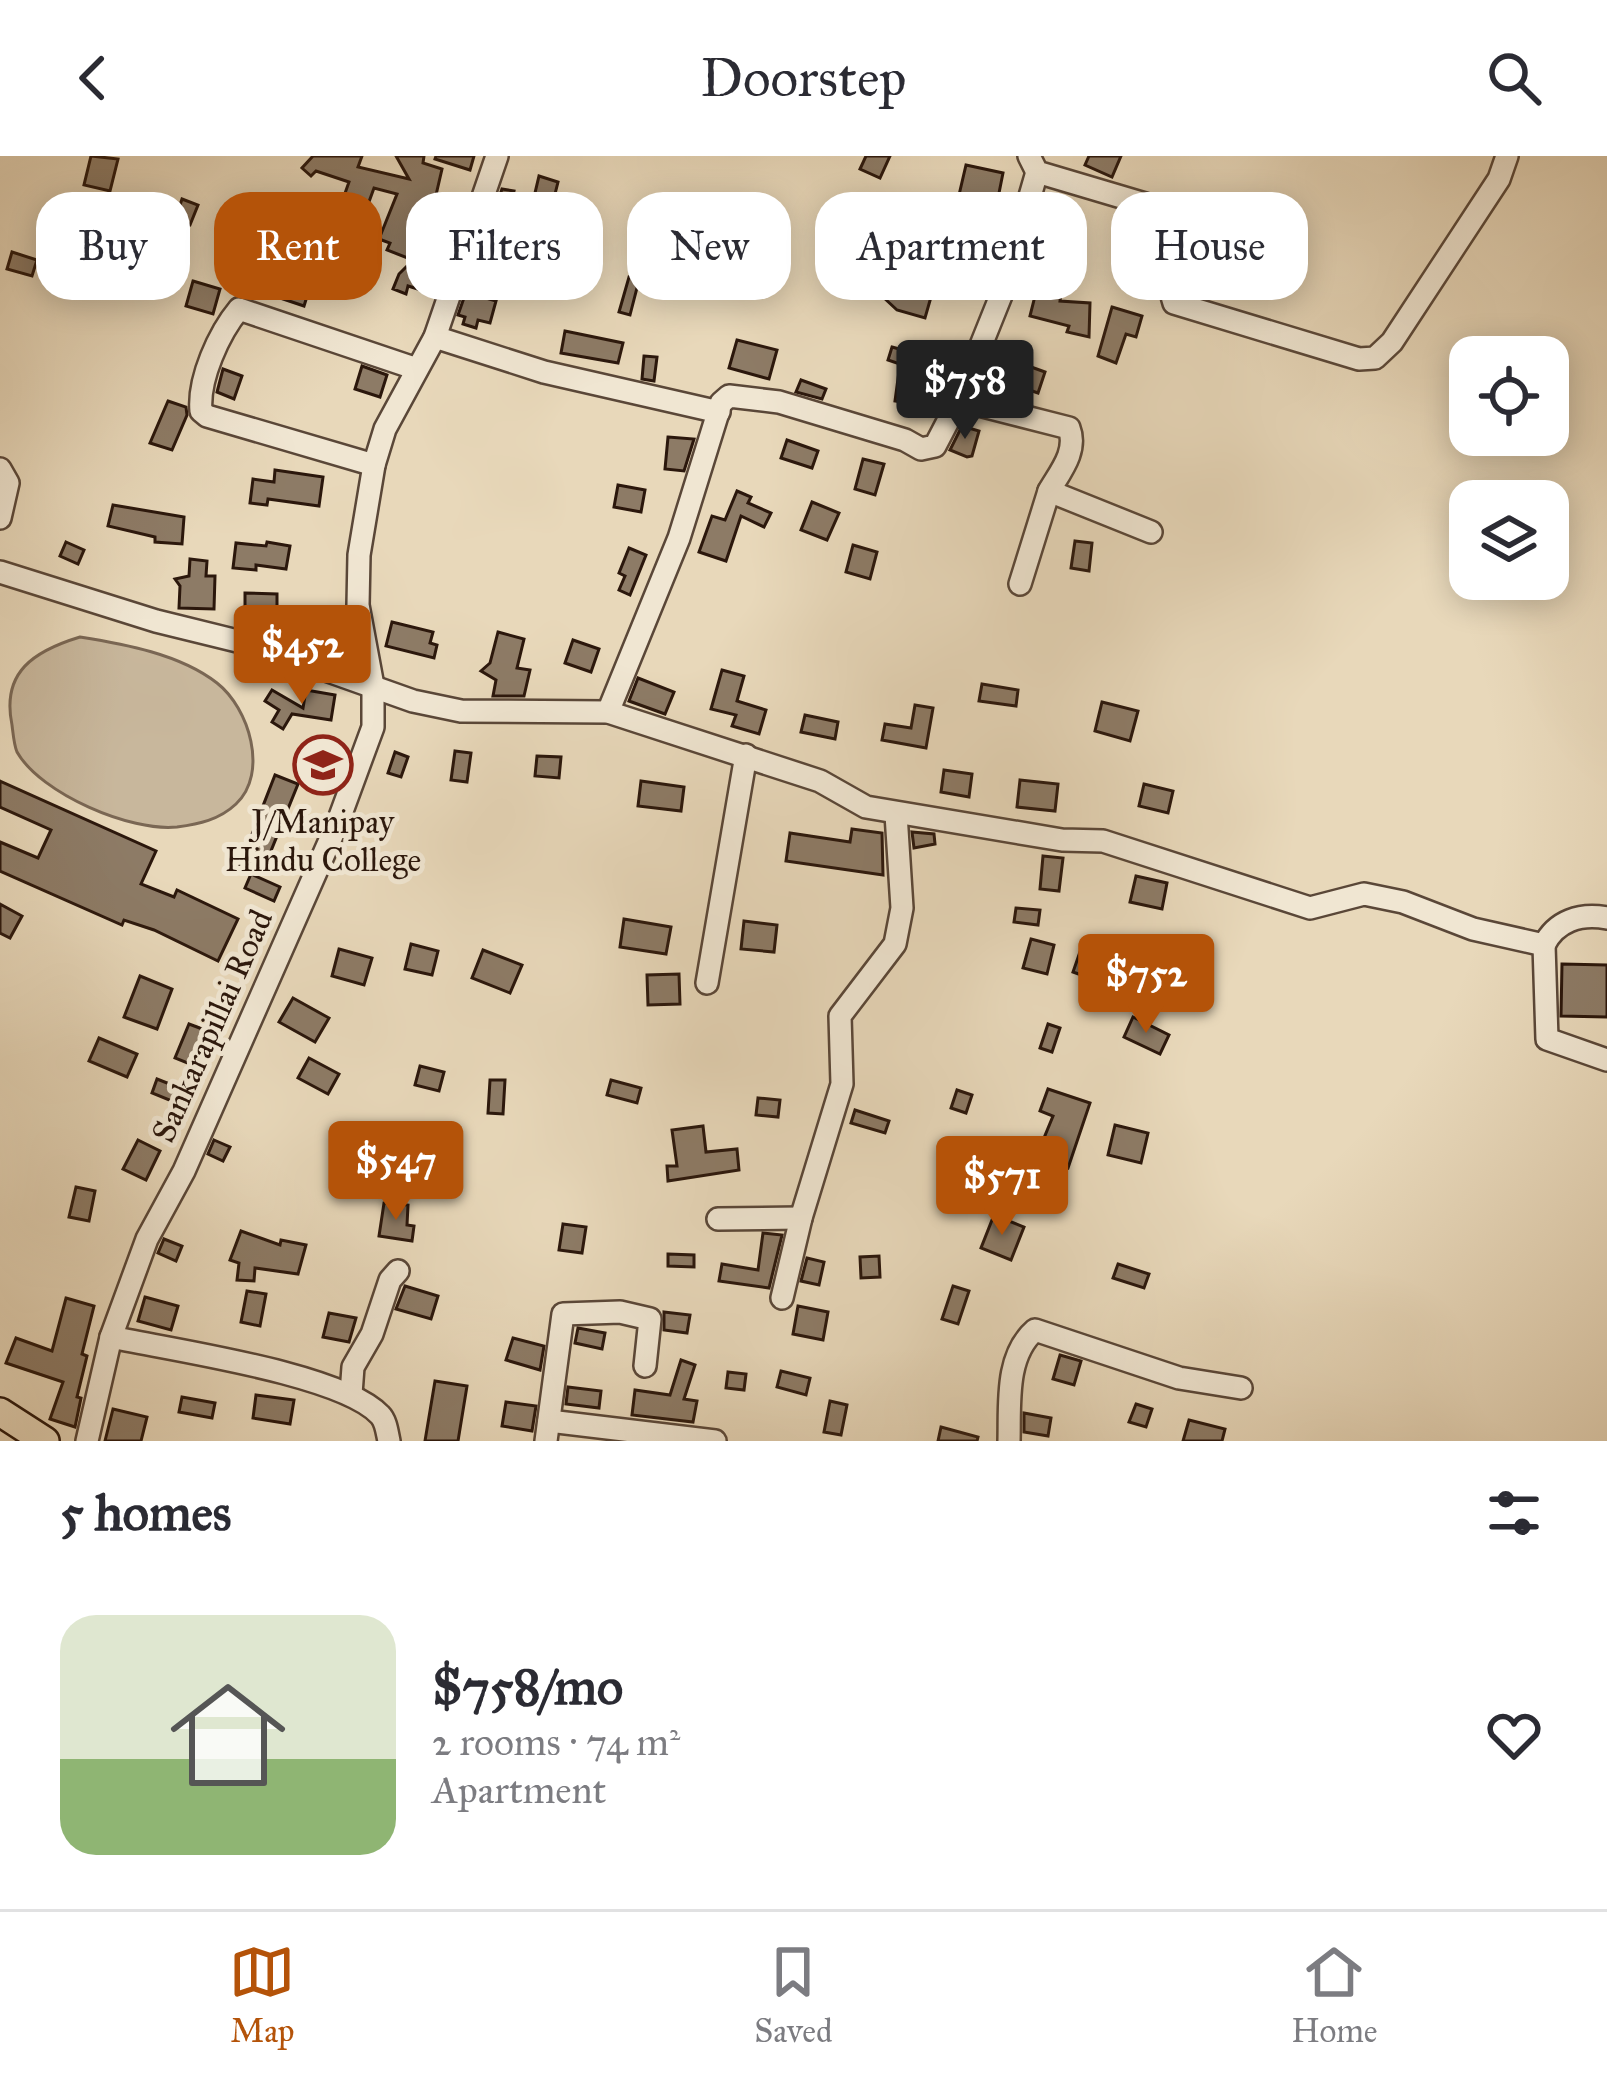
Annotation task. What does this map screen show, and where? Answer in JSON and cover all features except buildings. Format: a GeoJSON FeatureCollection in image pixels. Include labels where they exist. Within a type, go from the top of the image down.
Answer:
{"type":"FeatureCollection","features":[{"type":"Feature","properties":{"kind":"main road"},"geometry":{"type":"LineString","coordinates":[[0,1412],[45,1441]]}},
{"type":"Feature","properties":{"kind":"street","name":"Sankarapillai Road"},"geometry":{"type":"LineString","coordinates":[[87,1441],[111,1337],[147,1239],[184,1171],[338,822],[373,727],[373,686],[358,605],[359,555],[374,465],[385,429],[435,337],[497,156]]}},
{"type":"Feature","properties":{"kind":"street"},"geometry":{"type":"LineString","coordinates":[[608,712],[680,538],[719,412],[729,396],[779,402],[928,450],[944,435],[1002,293],[1033,164],[1145,204],[1172,219],[1170,287],[1174,303],[1359,359],[1376,358],[1392,342],[1499,178],[1507,156]]}},
{"type":"Feature","properties":{"kind":"street"},"geometry":{"type":"LineString","coordinates":[[374,465],[207,416],[201,411],[200,399],[212,360],[239,309],[417,369]]}},
{"type":"Feature","properties":{"kind":"street"},"geometry":{"type":"LineString","coordinates":[[435,337],[544,372],[719,412]]}},
{"type":"Feature","properties":{"kind":"street"},"geometry":{"type":"LineString","coordinates":[[959,400],[1070,428],[1073,435],[1070,454],[1049,491],[1019,584]]}},
{"type":"Feature","properties":{"kind":"street"},"geometry":{"type":"LineString","coordinates":[[0,469],[8,483],[0,518]]}},
{"type":"Feature","properties":{"kind":"street"},"geometry":{"type":"LineString","coordinates":[[1049,491],[1151,532]]}},
{"type":"Feature","properties":{"kind":"street"},"geometry":{"type":"LineString","coordinates":[[0,572],[156,621],[258,646],[413,701],[460,711],[608,712],[820,781],[866,807],[1062,840],[1103,841],[1310,908],[1364,894],[1403,902],[1473,929],[1544,945]]}},
{"type":"Feature","properties":{"kind":"street"},"geometry":{"type":"LineString","coordinates":[[707,983],[746,755]]}},
{"type":"Feature","properties":{"kind":"street"},"geometry":{"type":"LineString","coordinates":[[782,1298],[842,1084],[840,1016],[895,944],[902,908],[896,814]]}},
{"type":"Feature","properties":{"kind":"street"},"geometry":{"type":"LineString","coordinates":[[1607,918],[1570,919],[1551,931],[1544,945],[1547,1039],[1607,1060]]}},
{"type":"Feature","properties":{"kind":"street"},"geometry":{"type":"LineString","coordinates":[[718,1219],[801,1218]]}},
{"type":"Feature","properties":{"kind":"street"},"geometry":{"type":"LineString","coordinates":[[351,1394],[353,1367],[398,1270]]}},
{"type":"Feature","properties":{"kind":"street"},"geometry":{"type":"LineString","coordinates":[[645,1366],[650,1318],[620,1312],[563,1314],[548,1431],[715,1441]]}},
{"type":"Feature","properties":{"kind":"street"},"geometry":{"type":"LineString","coordinates":[[1009,1441],[1012,1378],[1021,1342],[1035,1330],[1179,1378],[1241,1388]]}},
{"type":"Feature","properties":{"kind":"street"},"geometry":{"type":"LineString","coordinates":[[111,1337],[314,1381],[351,1394],[383,1418],[389,1441]]}},
{"type":"Feature","properties":{"kind":"shaded area"},"geometry":{"type":"Polygon","coordinates":[[[80,637],[169,658],[202,673],[228,694],[246,724],[253,759],[246,791],[236,804],[216,818],[158,827],[89,807],[66,796],[29,767],[17,752],[13,735],[10,707],[17,678],[35,657],[80,637]]]}},
{"type":"Feature","properties":{"kind":"place","name":"J/Manipay Hindu College"},"geometry":{"type":"Point","coordinates":[323,765]}}]}
